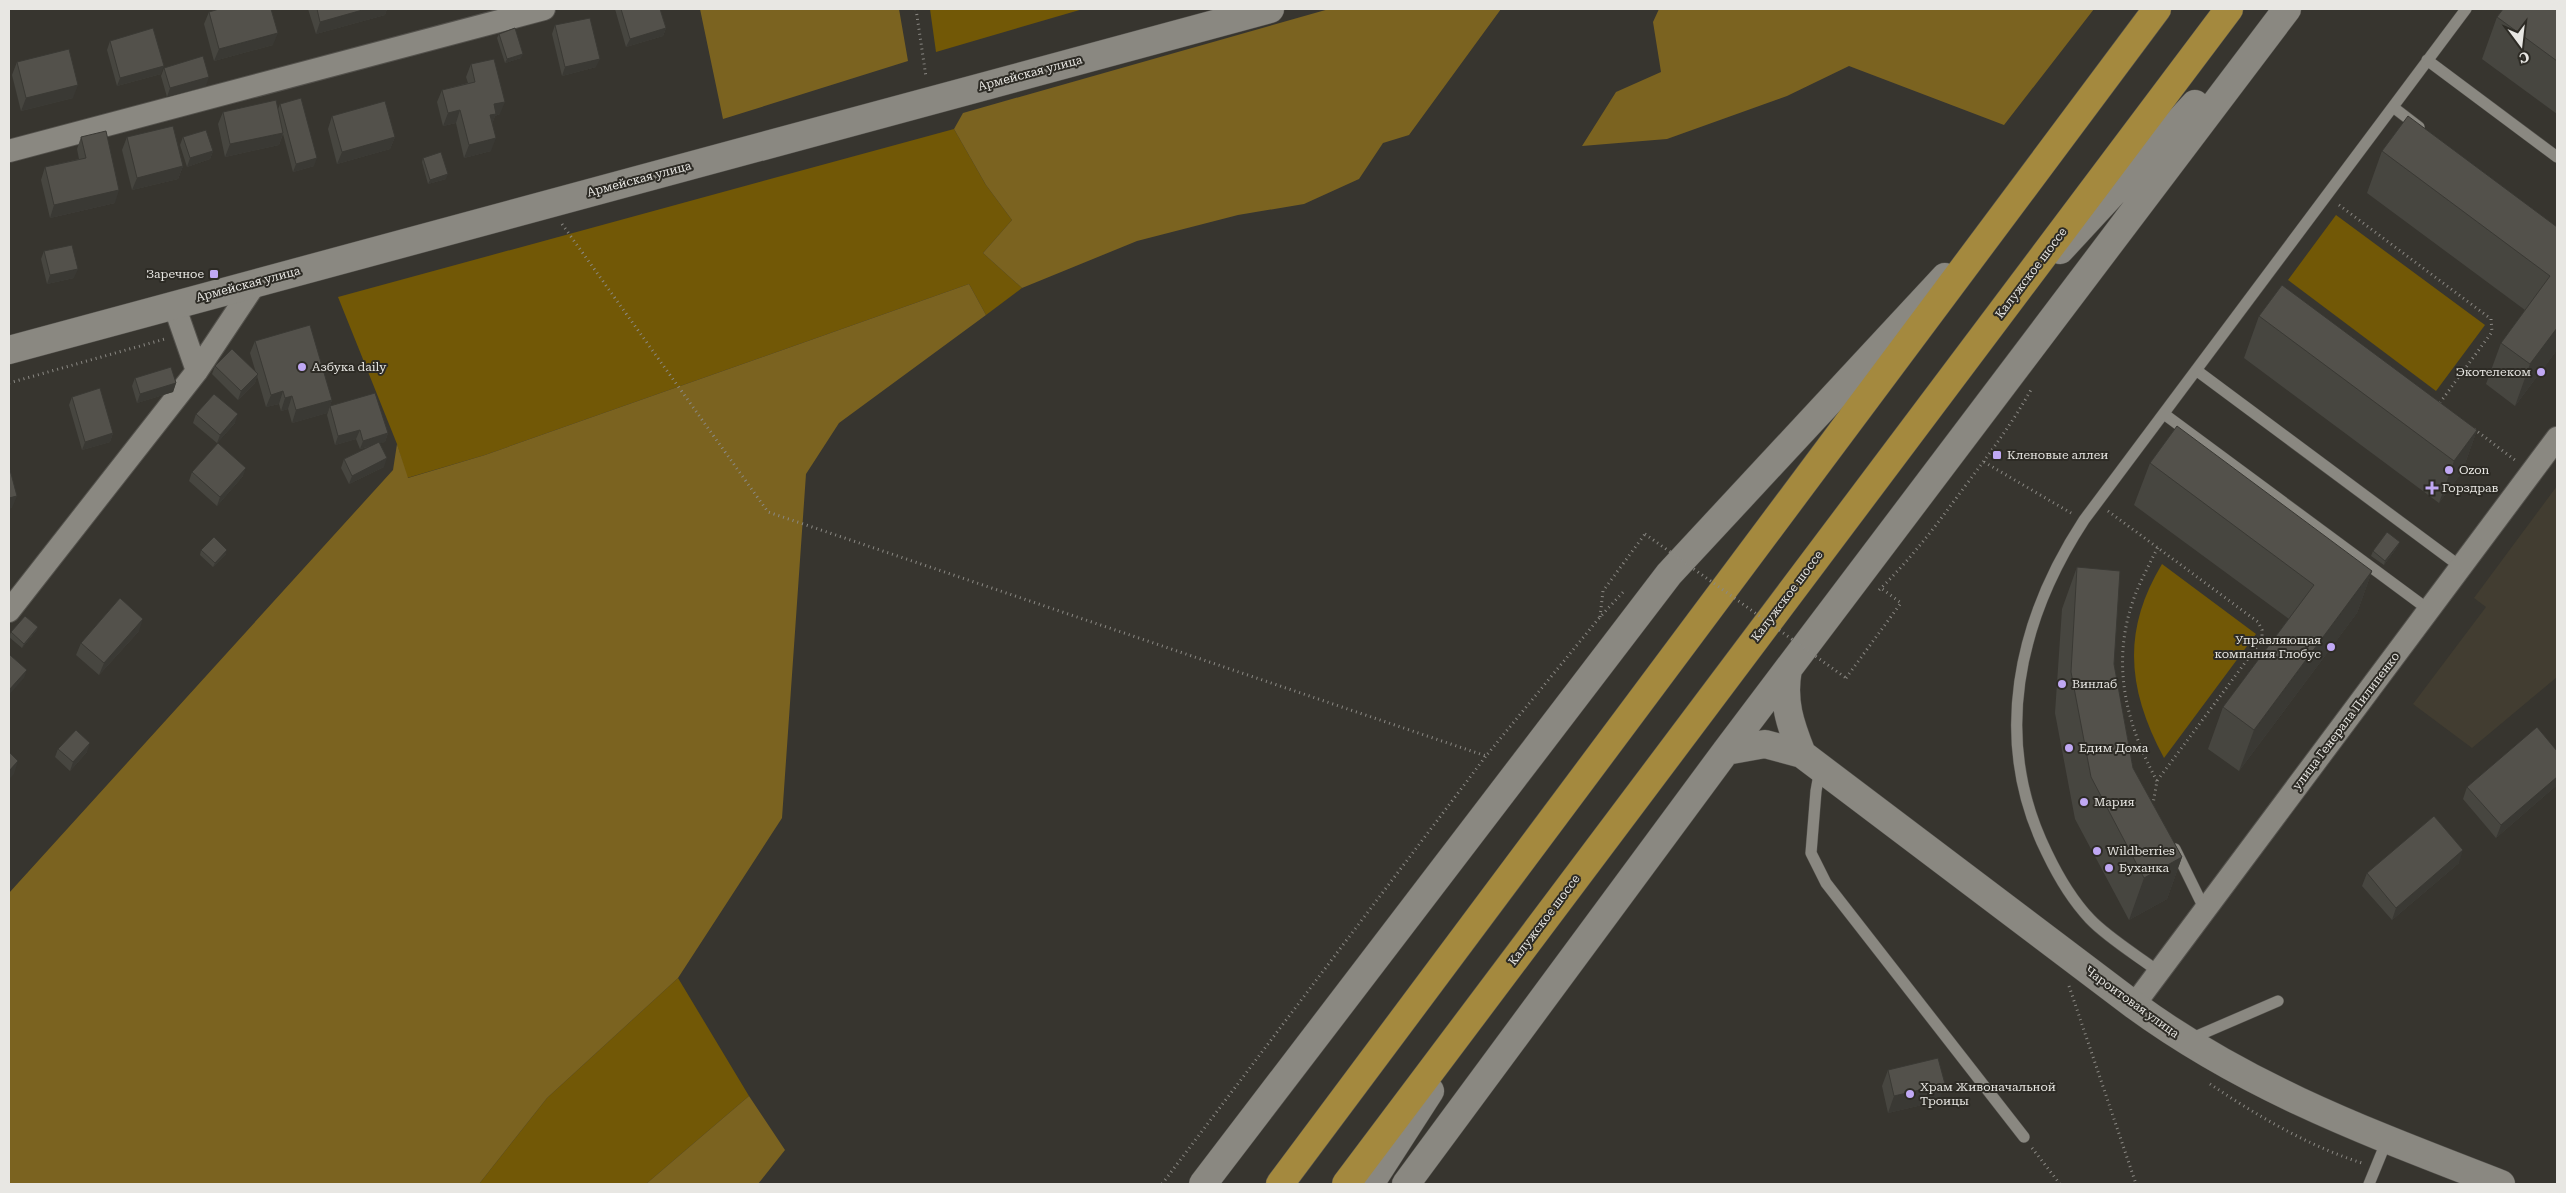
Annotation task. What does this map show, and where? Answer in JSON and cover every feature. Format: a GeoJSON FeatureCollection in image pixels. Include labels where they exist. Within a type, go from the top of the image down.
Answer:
{"type":"FeatureCollection","features":[{"type":"Feature","properties":{"kind":"highway"},"geometry":{"type":"LineString","coordinates":[[1280,1184],[2157,9]]}},
{"type":"Feature","properties":{"kind":"highway","name":"Калужское шоссе"},"geometry":{"type":"LineString","coordinates":[[1359,1178],[1513,961],[2229,9]]}},
{"type":"Feature","properties":{"kind":"street"},"geometry":{"type":"LineString","coordinates":[[9,151],[544,9]]}},
{"type":"Feature","properties":{"kind":"street","name":"Армейская улица"},"geometry":{"type":"LineString","coordinates":[[9,350],[257,281],[1270,9]]}},
{"type":"Feature","properties":{"kind":"street"},"geometry":{"type":"LineString","coordinates":[[1991,325],[2283,9]]}},
{"type":"Feature","properties":{"kind":"street"},"geometry":{"type":"LineString","coordinates":[[1406,1184],[1726,750],[2287,9]]}},
{"type":"Feature","properties":{"kind":"street"},"geometry":{"type":"LineString","coordinates":[[1203,1184],[1669,574],[2006,211]]}},
{"type":"Feature","properties":{"kind":"street"},"geometry":{"type":"LineString","coordinates":[[9,611],[197,371],[257,281]]}},
{"type":"Feature","properties":{"kind":"street"},"geometry":{"type":"LineString","coordinates":[[174,305],[197,371]]}},
{"type":"Feature","properties":{"kind":"street","name":"улица Генерала Пилипенко"},"geometry":{"type":"LineString","coordinates":[[2134,1006],[2557,438]]}},
{"type":"Feature","properties":{"kind":"street"},"geometry":{"type":"LineString","coordinates":[[1788,669],[1785,687],[1787,715],[1811,761]]}},
{"type":"Feature","properties":{"kind":"street","name":"Чароитовая улица"},"geometry":{"type":"LineString","coordinates":[[1726,750],[1765,744],[1811,761],[2134,1006],[2186,1041],[2286,1097],[2387,1140],[2501,1184]]}},
{"type":"Feature","properties":{"kind":"lane"},"geometry":{"type":"LineString","coordinates":[[2159,972],[2090,920],[2073,898],[2057,872],[2040,838],[2022,780],[2017,749],[2016,712],[2019,677],[2036,612],[2070,542],[2084,520],[2466,9]]}},
{"type":"Feature","properties":{"kind":"lane"},"geometry":{"type":"LineString","coordinates":[[2427,60],[2557,157]]}},
{"type":"Feature","properties":{"kind":"lane"},"geometry":{"type":"LineString","coordinates":[[2393,107],[2430,135]]}},
{"type":"Feature","properties":{"kind":"lane"},"geometry":{"type":"LineString","coordinates":[[2196,370],[2461,567]]}},
{"type":"Feature","properties":{"kind":"lane"},"geometry":{"type":"LineString","coordinates":[[2164,414],[2429,610]]}},
{"type":"Feature","properties":{"kind":"lane"},"geometry":{"type":"LineString","coordinates":[[1811,761],[1816,791],[1811,853],[1826,883],[2024,1137]]}},
{"type":"Feature","properties":{"kind":"lane"},"geometry":{"type":"LineString","coordinates":[[2169,837],[2205,910]]}},
{"type":"Feature","properties":{"kind":"lane"},"geometry":{"type":"LineString","coordinates":[[2186,1041],[2278,1001]]}},
{"type":"Feature","properties":{"kind":"lane"},"geometry":{"type":"LineString","coordinates":[[2369,1184],[2387,1140]]}},
{"type":"Feature","properties":{"kind":"path"},"geometry":{"type":"LineString","coordinates":[[916,9],[930,100]]}},
{"type":"Feature","properties":{"kind":"path"},"geometry":{"type":"LineString","coordinates":[[2326,196],[2491,319],[2492,332],[2439,404]]}},
{"type":"Feature","properties":{"kind":"path"},"geometry":{"type":"LineString","coordinates":[[547,204],[768,512],[1486,756]]}},
{"type":"Feature","properties":{"kind":"path"},"geometry":{"type":"LineString","coordinates":[[9,383],[184,333]]}},
{"type":"Feature","properties":{"kind":"path"},"geometry":{"type":"LineString","coordinates":[[2431,398],[2446,409]]}},
{"type":"Feature","properties":{"kind":"path"},"geometry":{"type":"LineString","coordinates":[[1875,594],[1909,560],[2011,426]]}},
{"type":"Feature","properties":{"kind":"path"},"geometry":{"type":"LineString","coordinates":[[2468,426],[2531,472]]}},
{"type":"Feature","properties":{"kind":"path"},"geometry":{"type":"LineString","coordinates":[[1984,462],[2084,520]]}},
{"type":"Feature","properties":{"kind":"path"},"geometry":{"type":"LineString","coordinates":[[2097,503],[2258,622],[2263,635],[2262,640],[2157,781],[2153,804]]}},
{"type":"Feature","properties":{"kind":"path"},"geometry":{"type":"LineString","coordinates":[[1600,616],[1603,591],[1645,534],[1846,678],[1901,603],[1881,588]]}},
{"type":"Feature","properties":{"kind":"path"},"geometry":{"type":"LineString","coordinates":[[1661,552],[1668,545]]}},
{"type":"Feature","properties":{"kind":"path"},"geometry":{"type":"LineString","coordinates":[[2157,781],[2136,737],[2126,704],[2122,657],[2131,606],[2158,547]]}},
{"type":"Feature","properties":{"kind":"path"},"geometry":{"type":"LineString","coordinates":[[1162,1184],[1486,756],[1600,616],[1627,588]]}},
{"type":"Feature","properties":{"kind":"path"},"geometry":{"type":"LineString","coordinates":[[1815,668],[1826,653]]}},
{"type":"Feature","properties":{"kind":"path"},"geometry":{"type":"LineString","coordinates":[[2067,981],[2136,1184]]}},
{"type":"Feature","properties":{"kind":"path"},"geometry":{"type":"LineString","coordinates":[[2024,1137],[2060,1184]]}},
{"type":"Feature","properties":{"kind":"shaded area"},"geometry":{"type":"Polygon","coordinates":[[[700,9],[899,9],[908,61],[723,119],[700,9]]]}},
{"type":"Feature","properties":{"kind":"shaded area"},"geometry":{"type":"Polygon","coordinates":[[[930,9],[1083,9],[936,52],[930,9]]]}},
{"type":"Feature","properties":{"kind":"shaded area"},"geometry":{"type":"Polygon","coordinates":[[[1329,9],[1501,9],[1409,135],[1383,143],[1359,179],[1304,204],[1238,215],[1137,241],[1022,288],[983,253],[1012,220],[986,185],[954,129],[963,113],[1329,9]]]}},
{"type":"Feature","properties":{"kind":"shaded area"},"geometry":{"type":"Polygon","coordinates":[[[1659,9],[2094,9],[2004,125],[1849,66],[1787,96],[1667,139],[1582,146],[1616,92],[1661,72],[1653,22],[1659,9]]]}},
{"type":"Feature","properties":{"kind":"shaded area"},"geometry":{"type":"Polygon","coordinates":[[[954,129],[986,185],[1012,220],[983,253],[1022,288],[986,315],[969,284],[485,455],[407,478],[397,444],[338,297],[954,129]]]}},
{"type":"Feature","properties":{"kind":"shaded area"},"geometry":{"type":"Polygon","coordinates":[[[2336,215],[2485,325],[2436,391],[2288,280],[2336,215]]]}},
{"type":"Feature","properties":{"kind":"shaded area"},"geometry":{"type":"Polygon","coordinates":[[[969,284],[986,315],[839,423],[806,474],[782,818],[678,978],[547,1098],[479,1184],[9,1184],[9,893],[393,470],[397,444],[408,478],[485,455],[969,284]]]}},
{"type":"Feature","properties":{"kind":"shaded area"},"geometry":{"type":"Polygon","coordinates":[[[2557,486],[2557,677],[2472,748],[2413,704],[2486,607],[2474,598],[2557,486]]]}},
{"type":"Feature","properties":{"kind":"shaded area"},"geometry":{"type":"Polygon","coordinates":[[[2162,564],[2256,634],[2164,758],[2143,709],[2134,661],[2135,638],[2140,614],[2149,589],[2162,564]]]}},
{"type":"Feature","properties":{"kind":"shaded area"},"geometry":{"type":"Polygon","coordinates":[[[678,978],[749,1096],[646,1184],[479,1184],[547,1098],[678,978]]]}},
{"type":"Feature","properties":{"kind":"shaded area"},"geometry":{"type":"Polygon","coordinates":[[[749,1096],[785,1150],[758,1184],[646,1184],[749,1096]]]}},
{"type":"Feature","properties":{"kind":"building"},"geometry":{"type":"Polygon","coordinates":[[[219,9],[271,9],[278,33],[219,49],[209,12],[219,9]]]}},
{"type":"Feature","properties":{"kind":"building"},"geometry":{"type":"Polygon","coordinates":[[[317,9],[366,9],[320,22],[317,9]]]}},
{"type":"Feature","properties":{"kind":"building"},"geometry":{"type":"Polygon","coordinates":[[[621,9],[660,9],[666,28],[630,39],[621,9]]]}},
{"type":"Feature","properties":{"kind":"building"},"geometry":{"type":"Polygon","coordinates":[[[2503,9],[2557,9],[2557,61],[2497,17],[2503,9]]]}},
{"type":"Feature","properties":{"kind":"building"},"geometry":{"type":"Polygon","coordinates":[[[590,18],[600,59],[565,67],[555,25],[590,18]]]}},
{"type":"Feature","properties":{"kind":"building"},"geometry":{"type":"Polygon","coordinates":[[[153,28],[164,66],[120,78],[110,41],[153,28]]]}},
{"type":"Feature","properties":{"kind":"building"},"geometry":{"type":"Polygon","coordinates":[[[515,28],[523,54],[507,59],[499,34],[515,28]]]}},
{"type":"Feature","properties":{"kind":"building"},"geometry":{"type":"Polygon","coordinates":[[[69,49],[78,85],[26,98],[17,62],[69,49]]]}},
{"type":"Feature","properties":{"kind":"building"},"geometry":{"type":"Polygon","coordinates":[[[203,56],[209,77],[170,88],[164,68],[203,56]]]}},
{"type":"Feature","properties":{"kind":"building"},"geometry":{"type":"Polygon","coordinates":[[[494,59],[505,102],[494,104],[496,114],[490,115],[496,138],[469,145],[460,110],[448,113],[442,90],[475,82],[471,64],[494,59]]]}},
{"type":"Feature","properties":{"kind":"building"},"geometry":{"type":"Polygon","coordinates":[[[301,98],[317,158],[296,164],[280,104],[301,98]]]}},
{"type":"Feature","properties":{"kind":"building"},"geometry":{"type":"Polygon","coordinates":[[[276,100],[283,133],[230,144],[223,112],[276,100]]]}},
{"type":"Feature","properties":{"kind":"building"},"geometry":{"type":"Polygon","coordinates":[[[385,101],[395,137],[342,152],[332,116],[385,101]]]}},
{"type":"Feature","properties":{"kind":"building"},"geometry":{"type":"Polygon","coordinates":[[[2408,116],[2557,227],[2557,328],[2530,364],[2501,343],[2550,276],[2382,151],[2408,116]]]}},
{"type":"Feature","properties":{"kind":"building"},"geometry":{"type":"Polygon","coordinates":[[[173,126],[183,166],[137,178],[127,137],[173,126]]]}},
{"type":"Feature","properties":{"kind":"building"},"geometry":{"type":"Polygon","coordinates":[[[206,130],[213,151],[190,158],[183,137],[206,130]]]}},
{"type":"Feature","properties":{"kind":"building"},"geometry":{"type":"Polygon","coordinates":[[[106,131],[119,190],[54,205],[45,167],[86,158],[81,137],[106,131]]]}},
{"type":"Feature","properties":{"kind":"building"},"geometry":{"type":"Polygon","coordinates":[[[441,152],[448,174],[430,180],[423,158],[441,152]]]}},
{"type":"Feature","properties":{"kind":"building"},"geometry":{"type":"Polygon","coordinates":[[[72,245],[78,269],[50,275],[44,251],[72,245]]]}},
{"type":"Feature","properties":{"kind":"building"},"geometry":{"type":"Polygon","coordinates":[[[2282,285],[2477,430],[2454,461],[2259,316],[2282,285]]]}},
{"type":"Feature","properties":{"kind":"building"},"geometry":{"type":"Polygon","coordinates":[[[310,325],[332,400],[296,410],[292,396],[285,398],[283,391],[271,395],[255,341],[310,325]]]}},
{"type":"Feature","properties":{"kind":"building"},"geometry":{"type":"Polygon","coordinates":[[[232,349],[258,374],[241,391],[215,366],[232,349]]]}},
{"type":"Feature","properties":{"kind":"building"},"geometry":{"type":"Polygon","coordinates":[[[171,367],[176,383],[140,394],[135,378],[171,367]]]}},
{"type":"Feature","properties":{"kind":"building"},"geometry":{"type":"Polygon","coordinates":[[[100,388],[113,433],[85,442],[72,397],[100,388]]]}},
{"type":"Feature","properties":{"kind":"building"},"geometry":{"type":"Polygon","coordinates":[[[375,393],[388,433],[363,441],[360,430],[338,436],[330,406],[375,393]]]}},
{"type":"Feature","properties":{"kind":"building"},"geometry":{"type":"Polygon","coordinates":[[[214,394],[238,414],[220,435],[196,414],[214,394]]]}},
{"type":"Feature","properties":{"kind":"building"},"geometry":{"type":"Polygon","coordinates":[[[2177,426],[2372,571],[2254,730],[2223,707],[2314,585],[2150,463],[2177,426]]]}},
{"type":"Feature","properties":{"kind":"building"},"geometry":{"type":"Polygon","coordinates":[[[379,442],[387,458],[352,476],[344,459],[379,442]]]}},
{"type":"Feature","properties":{"kind":"building"},"geometry":{"type":"Polygon","coordinates":[[[218,443],[246,468],[220,497],[192,472],[218,443]]]}},
{"type":"Feature","properties":{"kind":"building"},"geometry":{"type":"Polygon","coordinates":[[[9,466],[17,496],[9,498],[9,466]]]}},
{"type":"Feature","properties":{"kind":"building"},"geometry":{"type":"Polygon","coordinates":[[[2387,532],[2400,542],[2385,561],[2373,551],[2387,532]]]}},
{"type":"Feature","properties":{"kind":"building"},"geometry":{"type":"Polygon","coordinates":[[[214,537],[227,550],[215,563],[201,550],[214,537]]]}},
{"type":"Feature","properties":{"kind":"building"},"geometry":{"type":"Polygon","coordinates":[[[2077,567],[2120,571],[2114,664],[2133,768],[2182,857],[2144,878],[2091,777],[2071,672],[2077,567]]]}},
{"type":"Feature","properties":{"kind":"building"},"geometry":{"type":"Polygon","coordinates":[[[120,598],[143,619],[104,663],[81,643],[120,598]]]}},
{"type":"Feature","properties":{"kind":"building"},"geometry":{"type":"Polygon","coordinates":[[[25,616],[38,627],[24,644],[11,632],[25,616]]]}},
{"type":"Feature","properties":{"kind":"building"},"geometry":{"type":"Polygon","coordinates":[[[10,655],[27,670],[9,690],[9,657],[10,655]]]}},
{"type":"Feature","properties":{"kind":"building"},"geometry":{"type":"Polygon","coordinates":[[[2537,727],[2557,751],[2557,777],[2501,825],[2467,787],[2537,727]]]}},
{"type":"Feature","properties":{"kind":"building"},"geometry":{"type":"Polygon","coordinates":[[[76,730],[90,743],[73,762],[58,749],[76,730]]]}},
{"type":"Feature","properties":{"kind":"building"},"geometry":{"type":"Polygon","coordinates":[[[9,752],[18,761],[9,771],[9,752]]]}},
{"type":"Feature","properties":{"kind":"building"},"geometry":{"type":"Polygon","coordinates":[[[2434,816],[2463,850],[2396,908],[2367,873],[2434,816]]]}},
{"type":"Feature","properties":{"kind":"building"},"geometry":{"type":"Polygon","coordinates":[[[1938,1058],[1945,1084],[1894,1096],[1888,1070],[1938,1058]]]}},
{"type":"Feature","properties":{"kind":"place","name":"Заречное"},"geometry":{"type":"Point","coordinates":[214,274]}},
{"type":"Feature","properties":{"kind":"place","name":"Азбука daily"},"geometry":{"type":"Point","coordinates":[302,367]}},
{"type":"Feature","properties":{"kind":"place","name":"Экотелеком"},"geometry":{"type":"Point","coordinates":[2541,372]}},
{"type":"Feature","properties":{"kind":"place","name":"Кленовые аллеи"},"geometry":{"type":"Point","coordinates":[1997,455]}},
{"type":"Feature","properties":{"kind":"place","name":"Ozon"},"geometry":{"type":"Point","coordinates":[2449,470]}},
{"type":"Feature","properties":{"kind":"place","name":"Горздрав"},"geometry":{"type":"Point","coordinates":[2432,488]}},
{"type":"Feature","properties":{"kind":"place","name":"Управляющая компания Глобус"},"geometry":{"type":"Point","coordinates":[2331,647]}},
{"type":"Feature","properties":{"kind":"place","name":"Винлаб"},"geometry":{"type":"Point","coordinates":[2062,684]}},
{"type":"Feature","properties":{"kind":"place","name":"Едим Дома"},"geometry":{"type":"Point","coordinates":[2069,748]}},
{"type":"Feature","properties":{"kind":"place","name":"Мария"},"geometry":{"type":"Point","coordinates":[2084,802]}},
{"type":"Feature","properties":{"kind":"place","name":"Wildberries"},"geometry":{"type":"Point","coordinates":[2097,851]}},
{"type":"Feature","properties":{"kind":"place","name":"Буханка"},"geometry":{"type":"Point","coordinates":[2109,868]}},
{"type":"Feature","properties":{"kind":"place","name":"Храм Живоначальной Троицы"},"geometry":{"type":"Point","coordinates":[1910,1094]}}]}
